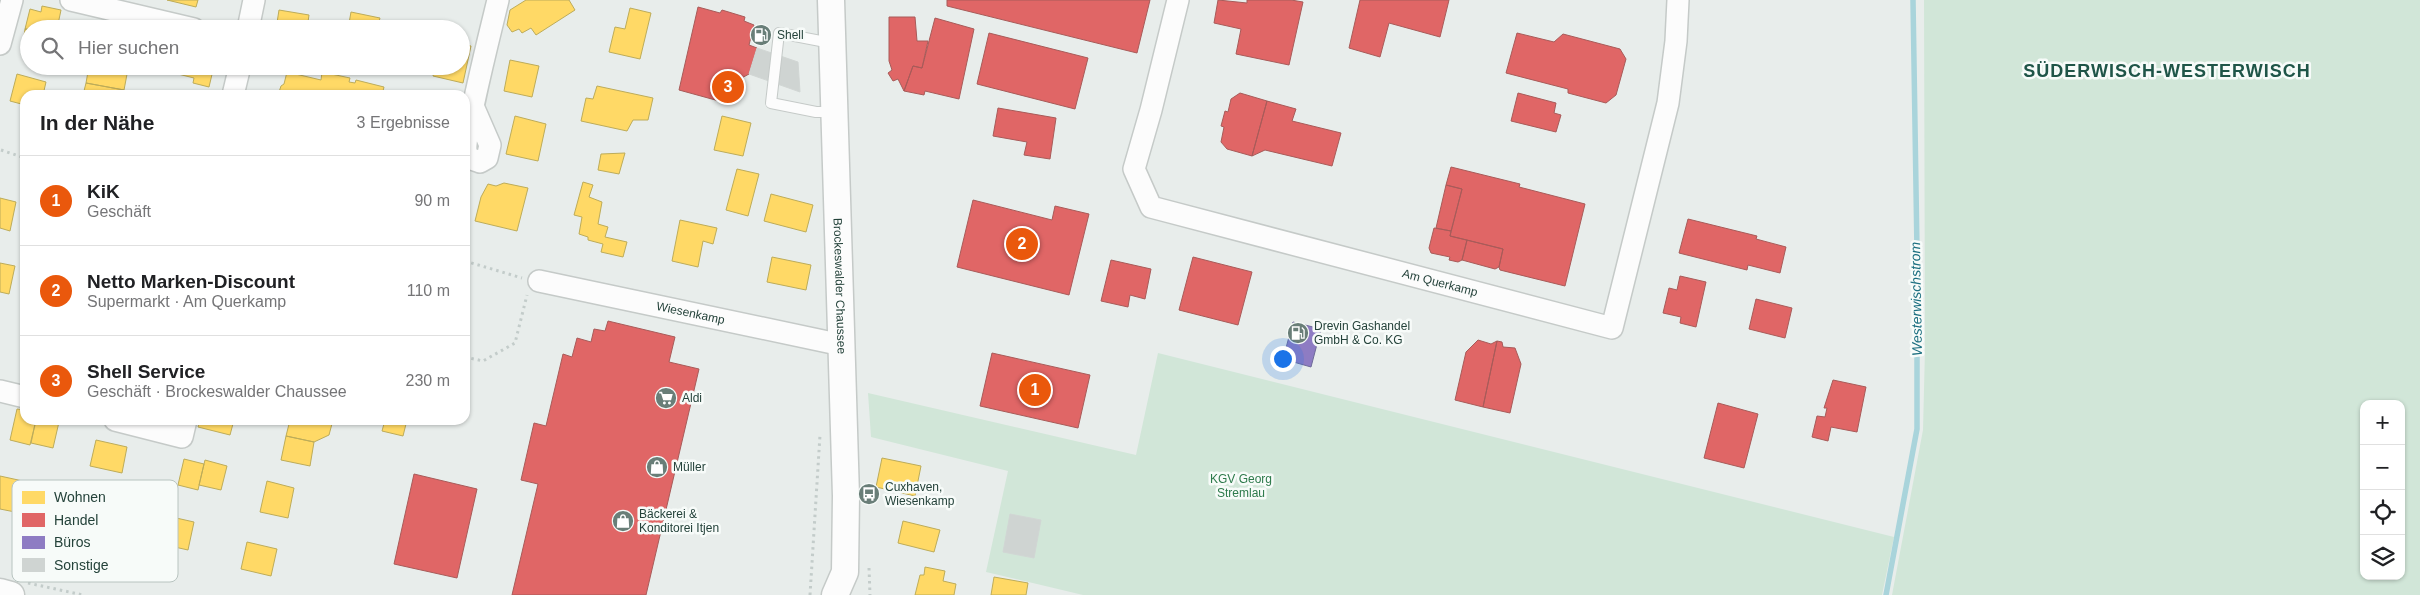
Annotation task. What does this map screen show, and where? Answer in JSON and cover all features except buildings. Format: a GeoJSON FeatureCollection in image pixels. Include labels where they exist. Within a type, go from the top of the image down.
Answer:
{"type":"FeatureCollection","features":[{"type":"Feature","properties":{"kind":"street"},"geometry":{"type":"LineString","coordinates":[[0,44],[12,0]]}},
{"type":"Feature","properties":{"kind":"street"},"geometry":{"type":"LineString","coordinates":[[70,0],[156,20]]}},
{"type":"Feature","properties":{"kind":"street"},"geometry":{"type":"LineString","coordinates":[[250,20],[254,0]]}},
{"type":"Feature","properties":{"kind":"street"},"geometry":{"type":"LineString","coordinates":[[473,106],[498,0]]}},
{"type":"Feature","properties":{"kind":"street","name":"Brockeswalder Chaussee"},"geometry":{"type":"LineString","coordinates":[[830,0],[846,496],[845,587]]}},
{"type":"Feature","properties":{"kind":"street","name":"Am Querkamp"},"geometry":{"type":"LineString","coordinates":[[1178,0],[1151,110],[1134,169],[1151,207],[1612,328],[1668,103],[1676,41],[1678,0]]}},
{"type":"Feature","properties":{"kind":"street"},"geometry":{"type":"LineString","coordinates":[[234,90],[238,75]]}},
{"type":"Feature","properties":{"kind":"street","name":"Wiesenkamp"},"geometry":{"type":"LineString","coordinates":[[530,282],[842,345]]}},
{"type":"Feature","properties":{"kind":"street"},"geometry":{"type":"LineString","coordinates":[[0,391],[20,397]]}},
{"type":"Feature","properties":{"kind":"street"},"geometry":{"type":"LineString","coordinates":[[158,425],[184,428]]}},
{"type":"Feature","properties":{"kind":"lane"},"geometry":{"type":"LineString","coordinates":[[832,43],[779,33],[772,103],[816,112],[835,112]]}},
{"type":"Feature","properties":{"kind":"path"},"geometry":{"type":"LineString","coordinates":[[0,150],[20,156]]}},
{"type":"Feature","properties":{"kind":"path"},"geometry":{"type":"LineString","coordinates":[[470,264],[530,282],[515,343],[483,360],[470,358]]}},
{"type":"Feature","properties":{"kind":"path"},"geometry":{"type":"LineString","coordinates":[[10,589],[83,595]]}},
{"type":"Feature","properties":{"kind":"green space"},"geometry":{"type":"Polygon","coordinates":[[[1924,0],[2420,0],[2420,595],[1892,595],[1923,430],[1925,349],[1924,0]]]}},
{"type":"Feature","properties":{"kind":"green space","name":"KGV Georg Stremlau"},"geometry":{"type":"Polygon","coordinates":[[[1158,353],[1894,537],[1882,595],[1083,595],[986,572],[1008,471],[871,437],[868,393],[1136,455],[1158,353]]]}},
{"type":"Feature","properties":{"kind":"waterway","name":"Westerwischstrom"},"geometry":{"type":"LineString","coordinates":[[1886,595],[1917,429],[1917,251],[1913,0]]}},
{"type":"Feature","properties":{"kind":"place","name":"Shell"},"geometry":{"type":"Point","coordinates":[761,35]}},
{"type":"Feature","properties":{"kind":"place","name":"Shell Service"},"geometry":{"type":"Point","coordinates":[728,87]}},
{"type":"Feature","properties":{"kind":"place","name":"Netto Marken-Discount"},"geometry":{"type":"Point","coordinates":[1022,244]}},
{"type":"Feature","properties":{"kind":"place","name":"Drevin Gashandel GmbH & Co. KG"},"geometry":{"type":"Point","coordinates":[1298,333]}},
{"type":"Feature","properties":{"kind":"place","name":"KiK"},"geometry":{"type":"Point","coordinates":[1035,390]}},
{"type":"Feature","properties":{"kind":"place","name":"Aldi"},"geometry":{"type":"Point","coordinates":[666,398]}},
{"type":"Feature","properties":{"kind":"place","name":"Müller"},"geometry":{"type":"Point","coordinates":[657,467]}},
{"type":"Feature","properties":{"kind":"place","name":"Cuxhaven, Wiesenkamp"},"geometry":{"type":"Point","coordinates":[869,494]}},
{"type":"Feature","properties":{"kind":"place","name":"Bäckerei & Konditorei Itjen"},"geometry":{"type":"Point","coordinates":[623,521]}},
{"type":"Feature","properties":{"kind":"district","name":"SÜDERWISCH-WESTERWISCH"},"geometry":{"type":"Point","coordinates":[2167,71]}}]}
